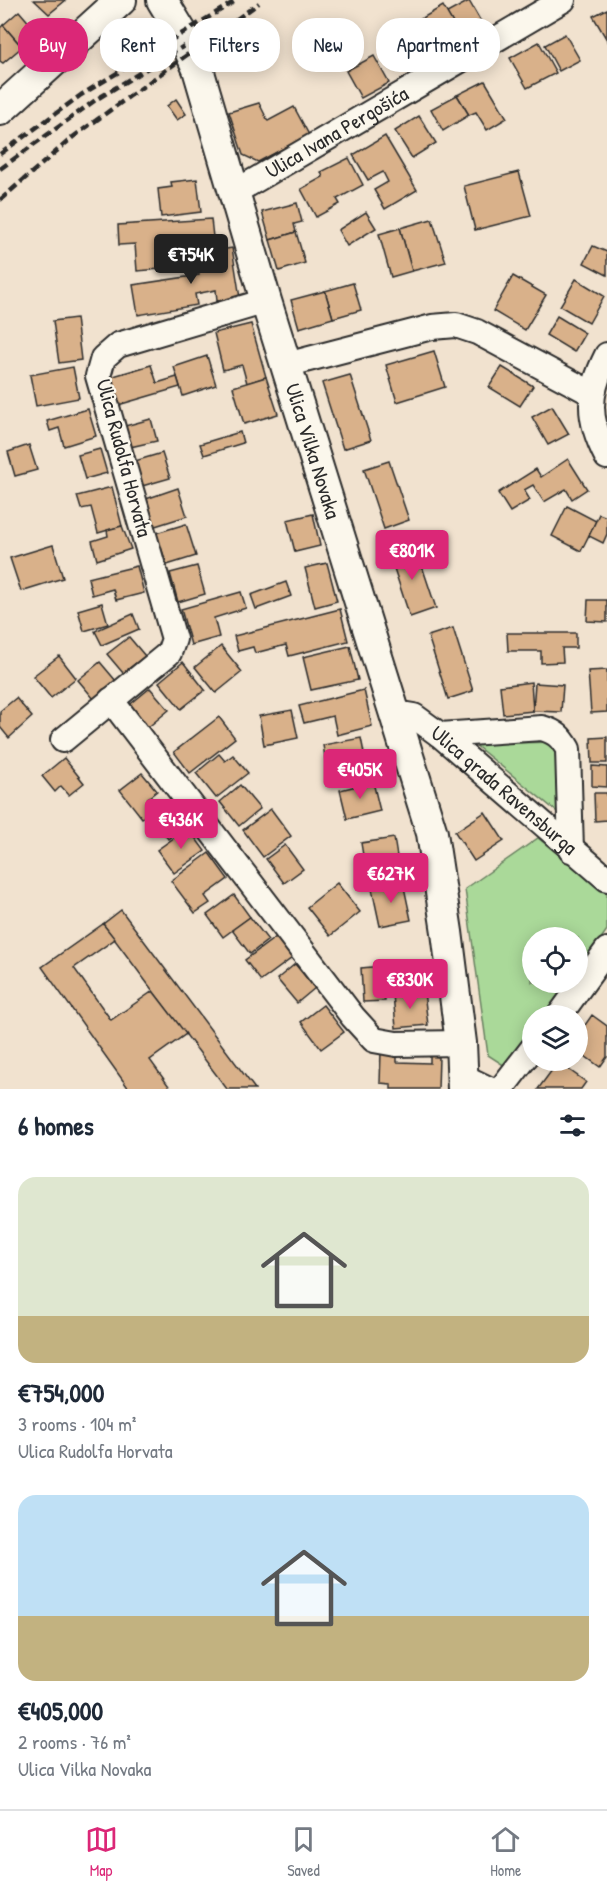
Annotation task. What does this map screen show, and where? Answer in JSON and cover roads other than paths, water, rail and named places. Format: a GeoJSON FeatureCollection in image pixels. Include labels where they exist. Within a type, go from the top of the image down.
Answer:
{"type":"FeatureCollection","features":[{"type":"Feature","properties":{"kind":"main road"},"geometry":{"type":"LineString","coordinates":[[0,110],[121,0]]}},
{"type":"Feature","properties":{"kind":"main road","name":"Ulica Vilka Novaka"},"geometry":{"type":"LineString","coordinates":[[162,0],[182,33],[198,69],[266,302],[432,833],[461,1043],[472,1085]]}},
{"type":"Feature","properties":{"kind":"street","name":"Ulica Ivana Pergošića"},"geometry":{"type":"LineString","coordinates":[[235,192],[563,0]]}},
{"type":"Feature","properties":{"kind":"street","name":"Ulica Rudolfa Horvata"},"geometry":{"type":"LineString","coordinates":[[63,740],[169,653],[174,639],[99,376],[103,358],[118,345],[266,302]]}},
{"type":"Feature","properties":{"kind":"street"},"geometry":{"type":"LineString","coordinates":[[286,365],[432,327],[456,325],[477,332],[591,393]]}},
{"type":"Feature","properties":{"kind":"street"},"geometry":{"type":"LineString","coordinates":[[607,356],[591,393],[595,435],[607,457]]}},
{"type":"Feature","properties":{"kind":"street"},"geometry":{"type":"LineString","coordinates":[[111,700],[353,1017],[374,1040],[396,1044],[461,1043]]}},
{"type":"Feature","properties":{"kind":"street","name":"Ulica grada Ravensburga"},"geometry":{"type":"LineString","coordinates":[[396,713],[414,716],[440,735],[607,879]]}},
{"type":"Feature","properties":{"kind":"street"},"geometry":{"type":"LineString","coordinates":[[440,735],[542,728],[562,738],[568,749],[572,850]]}},
{"type":"Feature","properties":{"kind":"street"},"geometry":{"type":"LineString","coordinates":[[567,1005],[607,950]]}},
{"type":"Feature","properties":{"kind":"street"},"geometry":{"type":"LineString","coordinates":[[501,1089],[522,1062]]}},
{"type":"Feature","properties":{"kind":"railway"},"geometry":{"type":"LineString","coordinates":[[0,154],[81,95],[237,0]]}},
{"type":"Feature","properties":{"kind":"railway"},"geometry":{"type":"LineString","coordinates":[[0,200],[73,137],[259,3]]}},
{"type":"Feature","properties":{"kind":"railway"},"geometry":{"type":"LineString","coordinates":[[0,169],[97,99],[184,46]]}}]}
